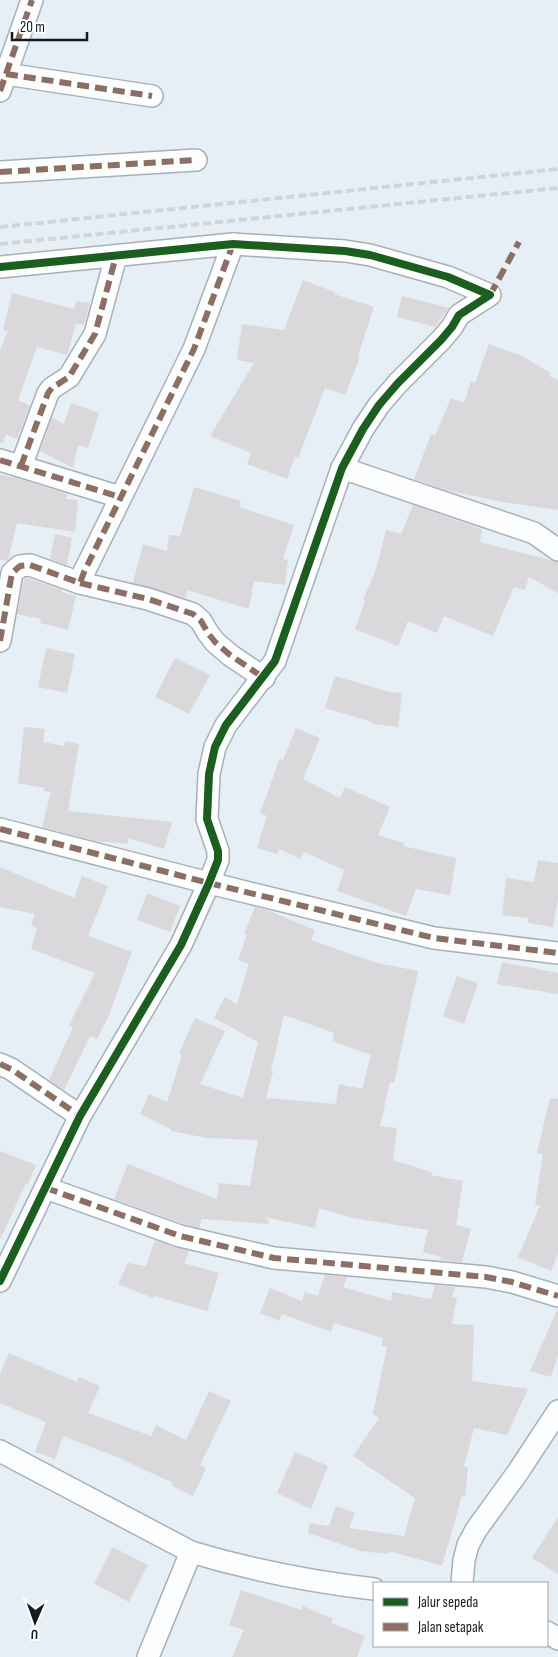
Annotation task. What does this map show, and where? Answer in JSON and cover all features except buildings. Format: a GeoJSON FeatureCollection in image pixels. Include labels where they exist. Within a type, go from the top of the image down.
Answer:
{"type":"FeatureCollection","features":[{"type":"Feature","properties":{"kind":"street"},"geometry":{"type":"LineString","coordinates":[[32,0],[3,83],[152,96]]}},
{"type":"Feature","properties":{"kind":"street"},"geometry":{"type":"LineString","coordinates":[[0,172],[196,160]]}},
{"type":"Feature","properties":{"kind":"street"},"geometry":{"type":"LineString","coordinates":[[80,583],[120,497],[194,349],[233,244]]}},
{"type":"Feature","properties":{"kind":"street"},"geometry":{"type":"LineString","coordinates":[[0,267],[233,244],[344,250],[370,255],[448,277],[490,295],[460,315],[446,334],[379,405],[342,468],[275,661],[264,678],[226,725],[215,747],[209,774],[207,814],[210,830],[218,851],[218,860],[209,883],[180,944],[80,1116],[0,1281]]}},
{"type":"Feature","properties":{"kind":"street"},"geometry":{"type":"LineString","coordinates":[[21,466],[48,393],[52,388],[69,377],[95,334],[116,256]]}},
{"type":"Feature","properties":{"kind":"street"},"geometry":{"type":"LineString","coordinates":[[0,460],[120,497]]}},
{"type":"Feature","properties":{"kind":"street"},"geometry":{"type":"LineString","coordinates":[[342,468],[534,533],[558,550]]}},
{"type":"Feature","properties":{"kind":"street"},"geometry":{"type":"LineString","coordinates":[[0,641],[12,573],[20,566],[30,565],[80,583],[148,599],[193,614],[201,621],[215,642],[230,655],[264,678]]}},
{"type":"Feature","properties":{"kind":"street"},"geometry":{"type":"LineString","coordinates":[[0,829],[434,938],[558,953]]}},
{"type":"Feature","properties":{"kind":"street"},"geometry":{"type":"LineString","coordinates":[[0,1064],[11,1069],[80,1116]]}},
{"type":"Feature","properties":{"kind":"street"},"geometry":{"type":"LineString","coordinates":[[46,1188],[180,1236],[247,1252],[298,1261],[486,1277],[512,1282],[558,1296]]}},
{"type":"Feature","properties":{"kind":"street"},"geometry":{"type":"LineString","coordinates":[[462,1582],[464,1560],[468,1545],[476,1530],[518,1472],[558,1411]]}},
{"type":"Feature","properties":{"kind":"street"},"geometry":{"type":"LineString","coordinates":[[0,1451],[191,1552],[258,1570],[373,1589]]}},
{"type":"Feature","properties":{"kind":"street"},"geometry":{"type":"LineString","coordinates":[[148,1657],[191,1552]]}},
{"type":"Feature","properties":{"kind":"railway"},"geometry":{"type":"LineString","coordinates":[[0,227],[558,169]]}},
{"type":"Feature","properties":{"kind":"railway"},"geometry":{"type":"LineString","coordinates":[[0,244],[558,188]]}},
{"type":"Feature","properties":{"kind":"marked path"},"geometry":{"type":"LineString","coordinates":[[0,91],[32,0]]}},
{"type":"Feature","properties":{"kind":"marked path"},"geometry":{"type":"LineString","coordinates":[[6,74],[152,96]]}},
{"type":"Feature","properties":{"kind":"marked path"},"geometry":{"type":"LineString","coordinates":[[0,172],[196,160]]}},
{"type":"Feature","properties":{"kind":"marked path"},"geometry":{"type":"LineString","coordinates":[[490,295],[519,242]]}},
{"type":"Feature","properties":{"kind":"marked path"},"geometry":{"type":"LineString","coordinates":[[0,641],[12,573],[20,566],[30,565],[80,583],[194,349],[233,244]]}},
{"type":"Feature","properties":{"kind":"marked path"},"geometry":{"type":"LineString","coordinates":[[21,466],[48,393],[52,388],[69,377],[95,334],[116,256]]}},
{"type":"Feature","properties":{"kind":"marked path"},"geometry":{"type":"LineString","coordinates":[[0,460],[120,497]]}},
{"type":"Feature","properties":{"kind":"marked path"},"geometry":{"type":"LineString","coordinates":[[80,583],[148,599],[193,614],[201,621],[215,642],[230,655],[264,678]]}},
{"type":"Feature","properties":{"kind":"marked path"},"geometry":{"type":"LineString","coordinates":[[0,829],[434,938],[558,953]]}},
{"type":"Feature","properties":{"kind":"marked path"},"geometry":{"type":"LineString","coordinates":[[0,1064],[11,1069],[80,1116]]}},
{"type":"Feature","properties":{"kind":"marked path"},"geometry":{"type":"LineString","coordinates":[[46,1188],[180,1236],[274,1258],[486,1277],[512,1282],[558,1296]]}},
{"type":"Feature","properties":{"kind":"cycle path"},"geometry":{"type":"LineString","coordinates":[[0,267],[233,244],[345,251],[370,255],[448,277],[490,295],[459,315],[441,340],[379,405],[363,429],[342,468],[275,661],[226,725],[215,747],[209,774],[207,819],[218,851],[218,860],[209,883],[181,945],[80,1116],[0,1281]]}}]}
